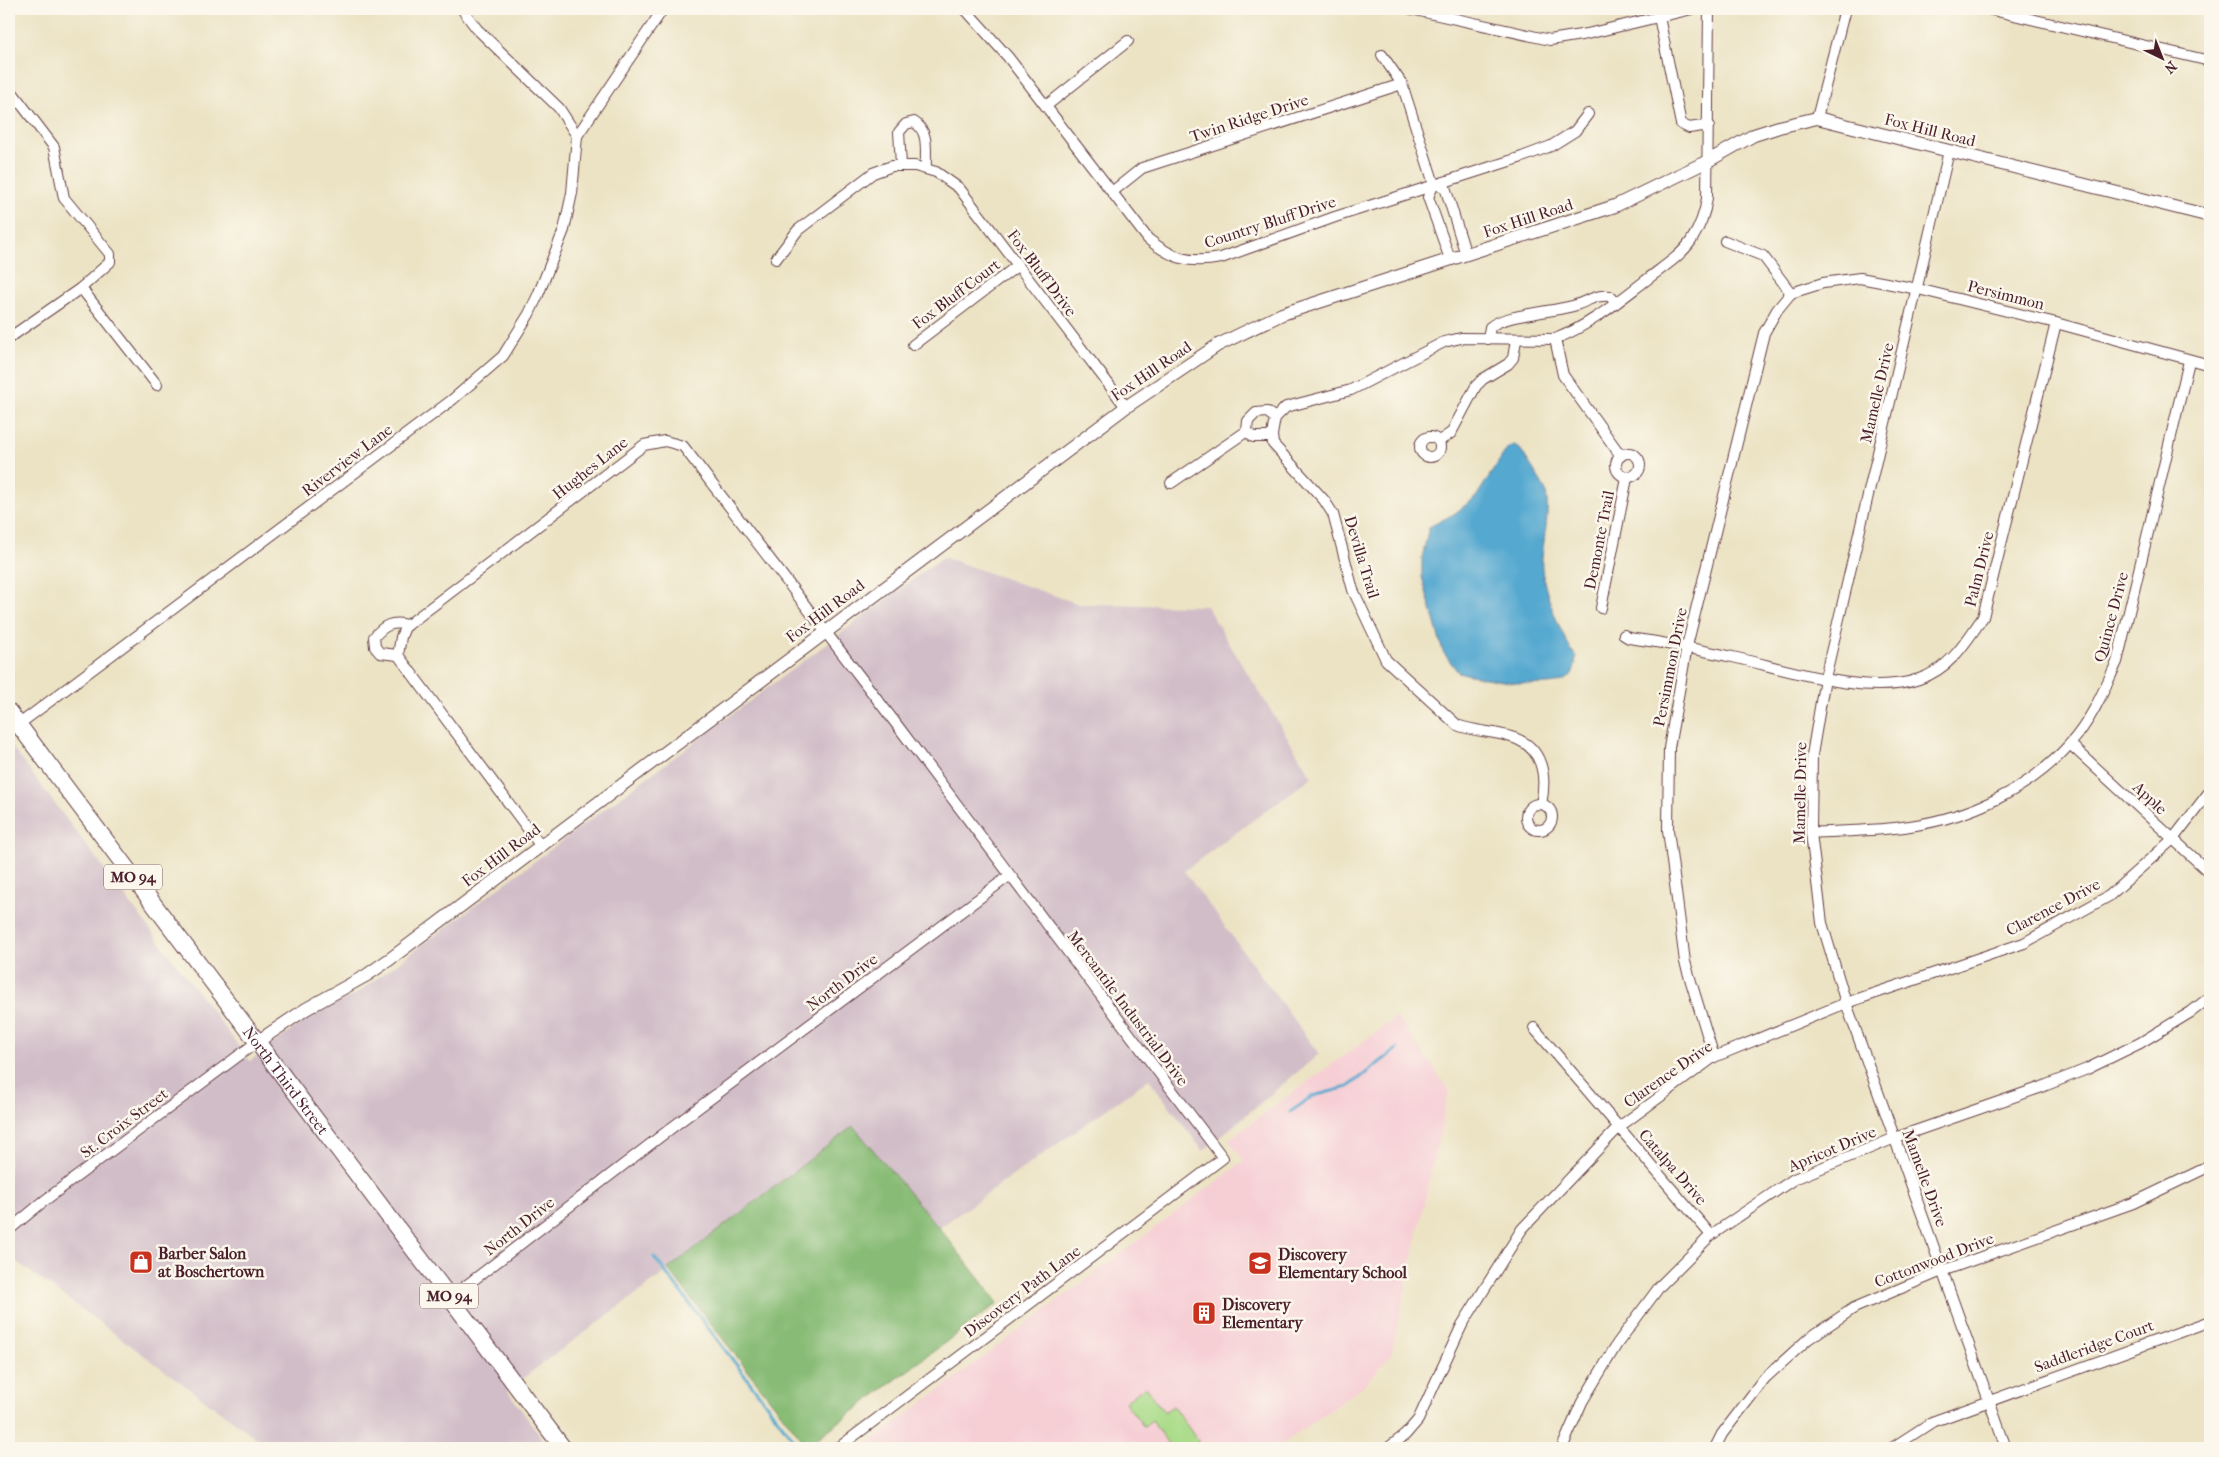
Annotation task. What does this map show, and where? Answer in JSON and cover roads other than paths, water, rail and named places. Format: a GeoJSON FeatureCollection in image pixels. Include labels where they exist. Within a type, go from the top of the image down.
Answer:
{"type":"FeatureCollection","features":[{"type":"Feature","properties":{"kind":"main road","name":"North Third Street"},"geometry":{"type":"LineString","coordinates":[[14,718],[563,1448]]}},
{"type":"Feature","properties":{"kind":"street"},"geometry":{"type":"LineString","coordinates":[[462,9],[477,29],[559,108],[577,136]]}},
{"type":"Feature","properties":{"kind":"street","name":"Riverview Lane"},"geometry":{"type":"LineString","coordinates":[[14,718],[444,406],[503,356],[516,338],[538,295],[564,230],[572,193],[577,136],[663,9]]}},
{"type":"Feature","properties":{"kind":"street","name":"Country Bluff Drive"},"geometry":{"type":"LineString","coordinates":[[966,9],[986,29],[1148,239],[1165,252],[1187,260],[1205,261],[1221,258],[1294,231],[1551,146],[1575,132],[1588,114]]}},
{"type":"Feature","properties":{"kind":"street"},"geometry":{"type":"LineString","coordinates":[[1411,9],[1550,40],[1587,34],[1692,9]]}},
{"type":"Feature","properties":{"kind":"street"},"geometry":{"type":"LineString","coordinates":[[1247,431],[1253,437],[1272,437],[1275,418],[1286,407],[1351,390],[1444,342],[1461,338],[1555,340],[1591,322],[1673,258],[1690,242],[1705,214],[1709,125],[1710,9]]}},
{"type":"Feature","properties":{"kind":"street"},"geometry":{"type":"LineString","coordinates":[[1817,118],[1844,9]]}},
{"type":"Feature","properties":{"kind":"street"},"geometry":{"type":"LineString","coordinates":[[1988,9],[2210,61]]}},
{"type":"Feature","properties":{"kind":"street"},"geometry":{"type":"LineString","coordinates":[[1659,17],[1681,124],[1689,128],[1709,125]]}},
{"type":"Feature","properties":{"kind":"street"},"geometry":{"type":"LineString","coordinates":[[1046,106],[1128,41]]}},
{"type":"Feature","properties":{"kind":"street"},"geometry":{"type":"LineString","coordinates":[[1382,55],[1402,84],[1434,184],[1428,196],[1450,259]]}},
{"type":"Feature","properties":{"kind":"street","name":"Twin Ridge Drive"},"geometry":{"type":"LineString","coordinates":[[1112,192],[1142,168],[1402,84]]}},
{"type":"Feature","properties":{"kind":"street"},"geometry":{"type":"LineString","coordinates":[[9,88],[54,147],[64,198],[110,254],[110,262],[81,288],[9,338]]}},
{"type":"Feature","properties":{"kind":"street","name":"Fox Hill Road"},"geometry":{"type":"LineString","coordinates":[[258,1042],[306,1008],[359,979],[390,959],[1126,407],[1218,345],[1282,314],[1615,206],[1708,161],[1754,135],[1817,118],[2210,216]]}},
{"type":"Feature","properties":{"kind":"street"},"geometry":{"type":"LineString","coordinates":[[901,165],[899,132],[906,124],[914,122],[922,127],[926,138],[926,168]]}},
{"type":"Feature","properties":{"kind":"street","name":"Mamelle Drive"},"geometry":{"type":"LineString","coordinates":[[1949,152],[1825,678],[1812,755],[1811,833],[1822,923],[1846,1003],[2006,1448]]}},
{"type":"Feature","properties":{"kind":"street","name":"Fox Bluff Drive"},"geometry":{"type":"LineString","coordinates":[[776,259],[798,230],[873,173],[901,165],[926,168],[942,175],[958,188],[1126,407]]}},
{"type":"Feature","properties":{"kind":"street"},"geometry":{"type":"LineString","coordinates":[[1434,184],[1445,187],[1466,254]]}},
{"type":"Feature","properties":{"kind":"street"},"geometry":{"type":"LineString","coordinates":[[1725,242],[1763,256],[1791,292]]}},
{"type":"Feature","properties":{"kind":"street","name":"Fox Bluff Court"},"geometry":{"type":"LineString","coordinates":[[913,345],[1018,266]]}},
{"type":"Feature","properties":{"kind":"street","name":"Persimmon"},"geometry":{"type":"LineString","coordinates":[[1791,292],[1823,283],[1860,278],[1918,289],[2056,323],[2210,366]]}},
{"type":"Feature","properties":{"kind":"street"},"geometry":{"type":"LineString","coordinates":[[81,288],[156,385]]}},
{"type":"Feature","properties":{"kind":"street","name":"Persimmon Drive"},"geometry":{"type":"LineString","coordinates":[[1714,1057],[1685,962],[1668,830],[1669,748],[1687,646],[1764,332],[1777,310],[1791,292]]}},
{"type":"Feature","properties":{"kind":"street"},"geometry":{"type":"LineString","coordinates":[[1488,339],[1490,327],[1500,321],[1558,310],[1600,296],[1610,296],[1616,303]]}},
{"type":"Feature","properties":{"kind":"street","name":"Palm Drive"},"geometry":{"type":"LineString","coordinates":[[1624,635],[1629,638],[1687,646],[1825,678],[1876,686],[1919,680],[1940,669],[1964,646],[1982,617],[2056,323]]}},
{"type":"Feature","properties":{"kind":"street"},"geometry":{"type":"LineString","coordinates":[[1439,441],[1451,432],[1476,386],[1483,379],[1508,364],[1513,358],[1516,340]]}},
{"type":"Feature","properties":{"kind":"street","name":"Demonte Trail"},"geometry":{"type":"LineString","coordinates":[[1555,340],[1563,375],[1621,456]]}},
{"type":"Feature","properties":{"kind":"street","name":"Quince Drive"},"geometry":{"type":"LineString","coordinates":[[1811,833],[1909,826],[1952,817],[1996,800],[2016,789],[2041,771],[2070,744],[2097,704],[2117,662],[2189,361]]}},
{"type":"Feature","properties":{"kind":"street"},"geometry":{"type":"LineString","coordinates":[[1171,483],[1247,431],[1248,421],[1256,413],[1267,412],[1275,418]]}},
{"type":"Feature","properties":{"kind":"street","name":"Devilla Trail"},"geometry":{"type":"LineString","coordinates":[[1272,437],[1273,444],[1280,454],[1320,496],[1333,514],[1352,590],[1386,660],[1457,725],[1511,736],[1530,747],[1539,758],[1544,773],[1545,787],[1541,804]]}},
{"type":"Feature","properties":{"kind":"street","name":"Hughes Lane"},"geometry":{"type":"LineString","coordinates":[[408,625],[644,445],[665,442],[683,446],[825,632]]}},
{"type":"Feature","properties":{"kind":"street","name":"Demonte Trail"},"geometry":{"type":"LineString","coordinates":[[1633,454],[1640,462],[1638,474],[1627,478],[1620,474],[1616,467],[1621,456],[1633,454]]}},
{"type":"Feature","properties":{"kind":"street","name":"Demonte Trail"},"geometry":{"type":"LineString","coordinates":[[1601,608],[1627,478]]}},
{"type":"Feature","properties":{"kind":"street"},"geometry":{"type":"LineString","coordinates":[[398,655],[380,654],[375,647],[374,637],[384,625],[398,622],[408,625],[400,637],[398,655],[540,845]]}},
{"type":"Feature","properties":{"kind":"street"},"geometry":{"type":"LineString","coordinates":[[825,632],[1009,876]]}},
{"type":"Feature","properties":{"kind":"street","name":"Apple"},"geometry":{"type":"LineString","coordinates":[[2070,744],[2210,873]]}},
{"type":"Feature","properties":{"kind":"street","name":"Clarence Drive"},"geometry":{"type":"LineString","coordinates":[[1388,1448],[1405,1435],[1418,1420],[1462,1326],[1522,1229],[1619,1127],[1714,1057],[1846,1003],[2024,943],[2108,896],[2173,840],[2210,791]]}},
{"type":"Feature","properties":{"kind":"street","name":"Mercantile Industrial Drive"},"geometry":{"type":"LineString","coordinates":[[1009,876],[1223,1158]]}},
{"type":"Feature","properties":{"kind":"street","name":"North Drive"},"geometry":{"type":"LineString","coordinates":[[450,1298],[680,1122],[1009,876]]}},
{"type":"Feature","properties":{"kind":"street","name":"Apricot Drive"},"geometry":{"type":"LineString","coordinates":[[1562,1448],[1582,1402],[1616,1344],[1660,1286],[1711,1234],[1794,1179],[1895,1138],[2039,1088],[2087,1069],[2140,1043],[2191,1012],[2210,997]]}},
{"type":"Feature","properties":{"kind":"street","name":"Catalpa Drive"},"geometry":{"type":"LineString","coordinates":[[1534,1028],[1711,1234]]}},
{"type":"Feature","properties":{"kind":"street","name":"St. Croix Street"},"geometry":{"type":"LineString","coordinates":[[9,1230],[44,1201],[258,1042]]}},
{"type":"Feature","properties":{"kind":"street","name":"Discovery Path Lane"},"geometry":{"type":"LineString","coordinates":[[838,1448],[1223,1158]]}},
{"type":"Feature","properties":{"kind":"street","name":"Cottonwood Drive"},"geometry":{"type":"LineString","coordinates":[[1715,1448],[1722,1434],[1766,1378],[1808,1339],[1854,1308],[1942,1271],[2133,1203],[2210,1166]]}},
{"type":"Feature","properties":{"kind":"street","name":"Saddleridge Court"},"geometry":{"type":"LineString","coordinates":[[1892,1448],[1932,1422],[2210,1321]]}},
{"type":"Feature","properties":{"kind":"water"},"geometry":{"type":"Polygon","coordinates":[[[1515,445],[1521,450],[1545,488],[1547,516],[1542,557],[1544,580],[1558,623],[1576,657],[1571,676],[1556,683],[1529,684],[1458,672],[1443,652],[1422,577],[1422,558],[1429,527],[1454,514],[1476,497],[1508,447],[1515,445]]]}},
{"type":"Feature","properties":{"kind":"waterway"},"geometry":{"type":"LineString","coordinates":[[1290,1112],[1313,1096],[1348,1087],[1397,1049]]}},
{"type":"Feature","properties":{"kind":"waterway"},"geometry":{"type":"LineString","coordinates":[[654,1257],[800,1448]]}},
{"type":"Feature","properties":{"kind":"place","name":"Barber Salon at Boschertown"},"geometry":{"type":"Point","coordinates":[141,1262]}},
{"type":"Feature","properties":{"kind":"place","name":"Discovery Elementary School"},"geometry":{"type":"Point","coordinates":[1260,1263]}},
{"type":"Feature","properties":{"kind":"place","name":"Discovery Elementary"},"geometry":{"type":"Point","coordinates":[1204,1313]}}]}
